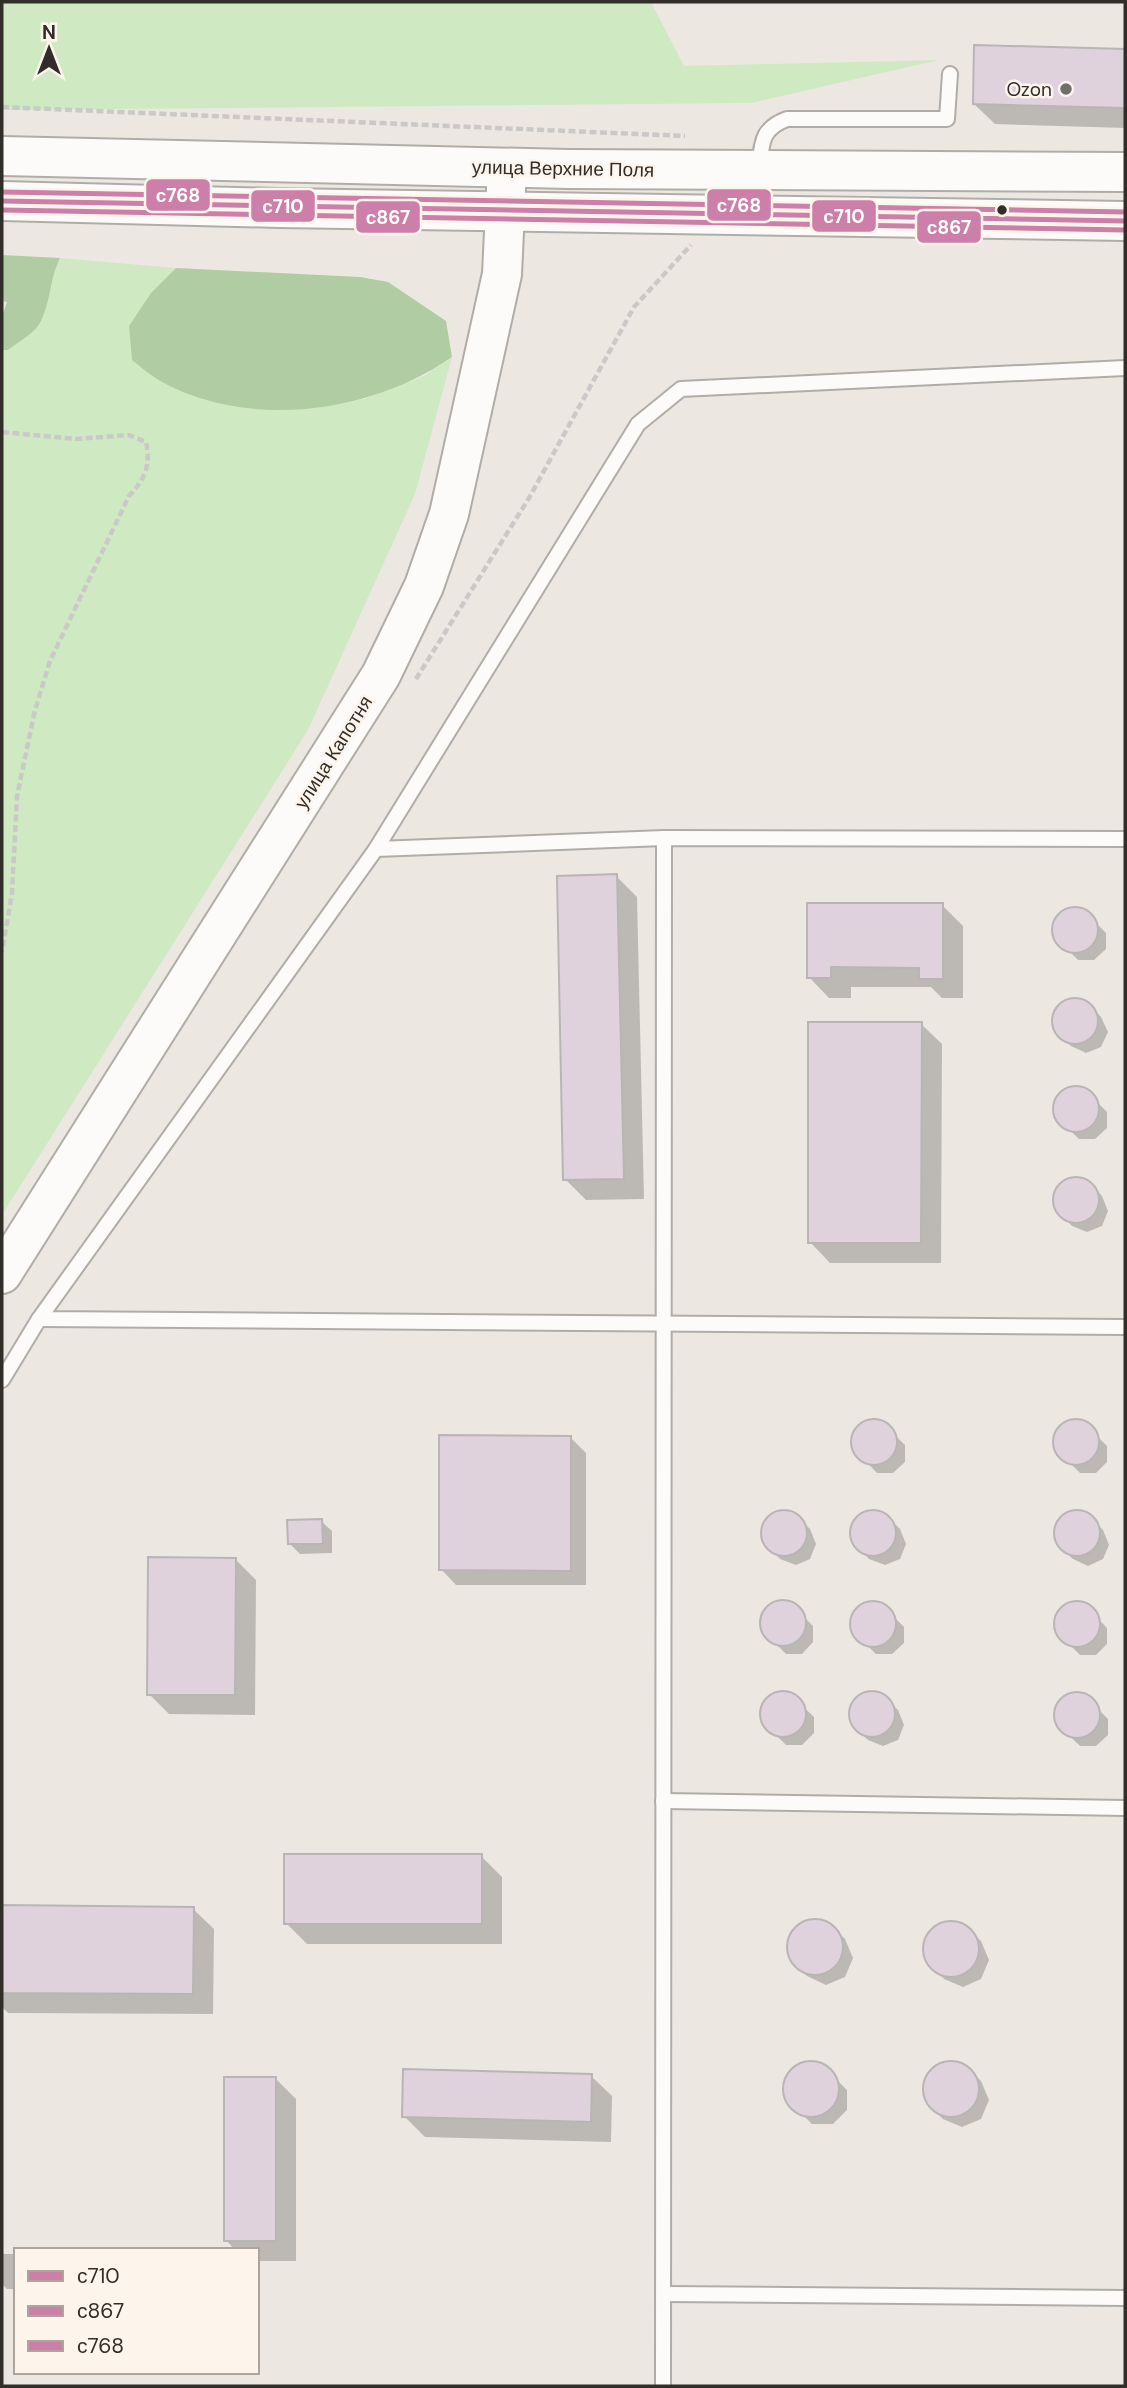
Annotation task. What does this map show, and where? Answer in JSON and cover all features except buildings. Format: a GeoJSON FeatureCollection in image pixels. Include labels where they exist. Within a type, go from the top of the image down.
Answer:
{"type":"FeatureCollection","features":[{"type":"Feature","properties":{"kind":"main road","name":"улица Верхние Поля"},"geometry":{"type":"LineString","coordinates":[[2,156],[507,168],[1125,172]]}},
{"type":"Feature","properties":{"kind":"main road","name":"улица Капотня"},"geometry":{"type":"LineString","coordinates":[[2,1274],[381,675],[418,597],[449,514],[502,274],[507,168]]}},
{"type":"Feature","properties":{"kind":"main road"},"geometry":{"type":"LineString","coordinates":[[2,201],[1125,220]]}},
{"type":"Feature","properties":{"kind":"lane"},"geometry":{"type":"LineString","coordinates":[[759,171],[763,139],[772,125],[788,119],[947,119],[950,74]]}},
{"type":"Feature","properties":{"kind":"lane"},"geometry":{"type":"LineString","coordinates":[[2,1380],[40,1319],[376,849],[638,424],[681,389],[1125,368]]}},
{"type":"Feature","properties":{"kind":"lane"},"geometry":{"type":"LineString","coordinates":[[376,849],[664,838],[1125,839]]}},
{"type":"Feature","properties":{"kind":"lane"},"geometry":{"type":"LineString","coordinates":[[663,2386],[664,838]]}},
{"type":"Feature","properties":{"kind":"lane"},"geometry":{"type":"LineString","coordinates":[[40,1319],[1125,1327]]}},
{"type":"Feature","properties":{"kind":"lane"},"geometry":{"type":"LineString","coordinates":[[663,1801],[1125,1808]]}},
{"type":"Feature","properties":{"kind":"lane"},"geometry":{"type":"LineString","coordinates":[[664,2294],[1125,2298]]}},
{"type":"Feature","properties":{"kind":"path"},"geometry":{"type":"LineString","coordinates":[[2,107],[696,136]]}},
{"type":"Feature","properties":{"kind":"path"},"geometry":{"type":"LineString","coordinates":[[2,432],[76,439],[130,435],[146,442],[150,459],[143,481],[129,496],[50,661],[35,710],[17,796],[12,892],[2,952]]}},
{"type":"Feature","properties":{"kind":"green space"},"geometry":{"type":"Polygon","coordinates":[[[2,2],[651,2],[684,66],[939,60],[751,103],[2,110],[2,2]]]}},
{"type":"Feature","properties":{"kind":"green space"},"geometry":{"type":"Polygon","coordinates":[[[2,255],[60,258],[38,326],[8,350],[2,350],[2,316],[7,302],[2,301],[2,255]]]}},
{"type":"Feature","properties":{"kind":"green space"},"geometry":{"type":"Polygon","coordinates":[[[60,258],[176,268],[151,293],[363,399],[424,376],[452,357],[415,494],[308,730],[2,1215],[2,350],[8,350],[45,311],[52,273],[60,258]]]}},
{"type":"Feature","properties":{"kind":"green space"},"geometry":{"type":"Polygon","coordinates":[[[176,268],[360,277],[388,282],[446,321],[452,357],[420,376],[385,391],[348,402],[310,408],[272,410],[233,406],[197,397],[162,382],[132,360],[129,326],[151,293],[176,268]]]}},
{"type":"Feature","properties":{"kind":"transit line","name":"с768"},"geometry":{"type":"LineString","coordinates":[[2,192],[1125,212]]}},
{"type":"Feature","properties":{"kind":"transit line","name":"с710"},"geometry":{"type":"LineString","coordinates":[[2,201],[1125,221]]}},
{"type":"Feature","properties":{"kind":"transit line","name":"с867"},"geometry":{"type":"LineString","coordinates":[[2,210],[1125,230]]}},
{"type":"Feature","properties":{"kind":"place","name":"Ozon"},"geometry":{"type":"Point","coordinates":[1066,89]}}]}
